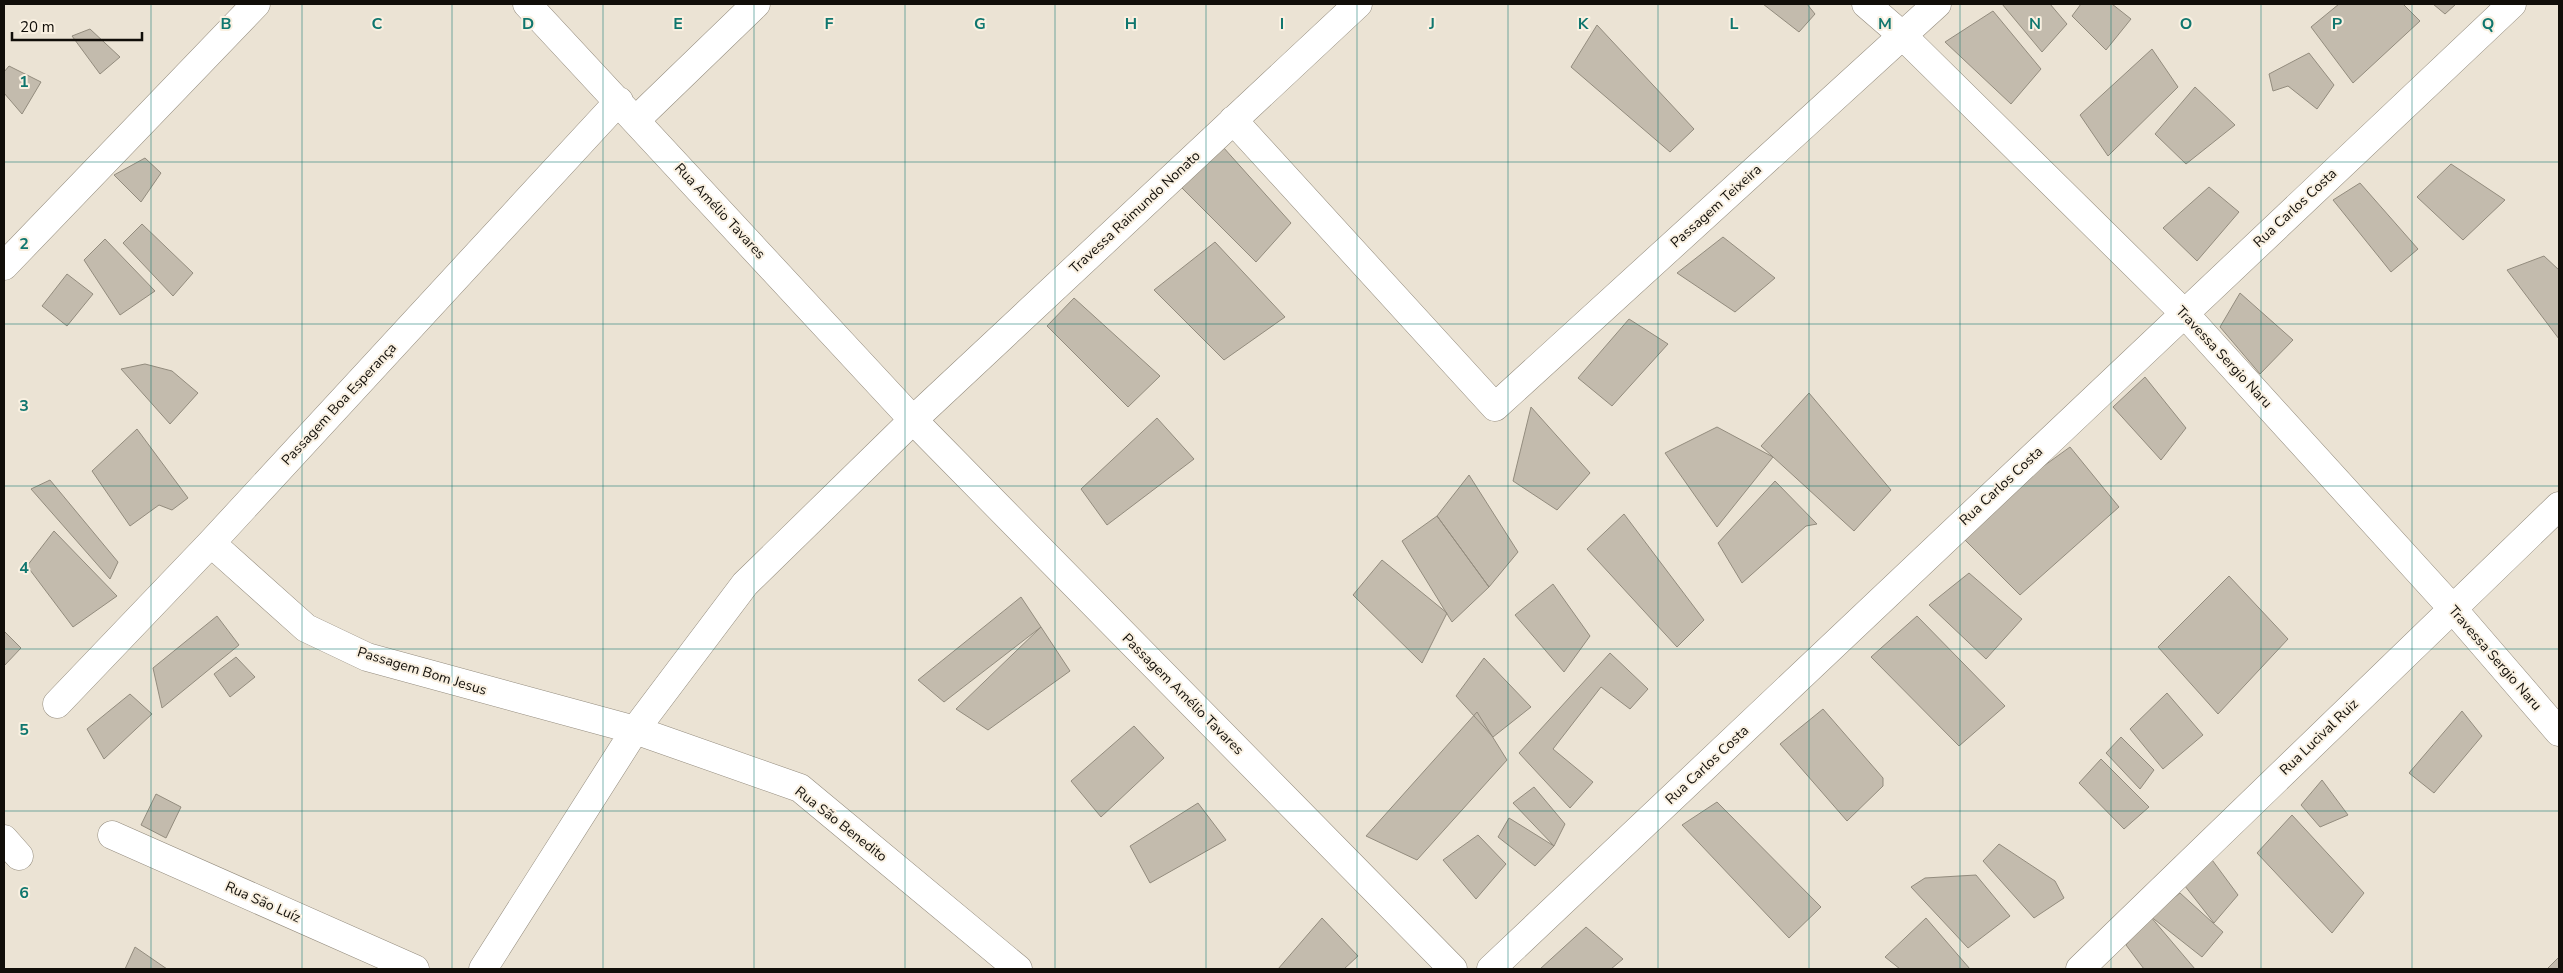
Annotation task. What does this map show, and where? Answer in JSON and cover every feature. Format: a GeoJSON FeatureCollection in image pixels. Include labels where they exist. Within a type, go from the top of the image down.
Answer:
{"type":"FeatureCollection","features":[{"type":"Feature","properties":{"kind":"street"},"geometry":{"type":"LineString","coordinates":[[4,266],[256,4]]}},
{"type":"Feature","properties":{"kind":"street","name":"Rua Amélio Tavares"},"geometry":{"type":"LineString","coordinates":[[527,4],[913,420]]}},
{"type":"Feature","properties":{"kind":"street","name":"Passagem Boa Esperança"},"geometry":{"type":"LineString","coordinates":[[57,704],[627,110],[756,4]]}},
{"type":"Feature","properties":{"kind":"street","name":"Travessa Raimundo Nonato"},"geometry":{"type":"LineString","coordinates":[[482,969],[635,730],[745,584],[913,420],[1358,4]]}},
{"type":"Feature","properties":{"kind":"street","name":"Travessa Sergio Naru"},"geometry":{"type":"LineString","coordinates":[[1866,4],[1903,36],[2184,313],[2452,608],[2559,732]]}},
{"type":"Feature","properties":{"kind":"street","name":"Passagem Teixeira"},"geometry":{"type":"LineString","coordinates":[[1233,120],[1495,407],[1936,4]]}},
{"type":"Feature","properties":{"kind":"street","name":"Rua Carlos Costa"},"geometry":{"type":"LineString","coordinates":[[1491,969],[2512,4]]}},
{"type":"Feature","properties":{"kind":"street","name":"Passagem Amélio Tavares"},"geometry":{"type":"LineString","coordinates":[[913,420],[1453,969]]}},
{"type":"Feature","properties":{"kind":"street","name":"Rua Lucival Ruiz"},"geometry":{"type":"LineString","coordinates":[[2080,969],[2559,506]]}},
{"type":"Feature","properties":{"kind":"street","name":"Passagem Bom Jesus"},"geometry":{"type":"LineString","coordinates":[[211,543],[306,628],[367,657],[635,730]]}},
{"type":"Feature","properties":{"kind":"street","name":"Rua São Benedito"},"geometry":{"type":"LineString","coordinates":[[635,730],[800,788],[1018,969]]}},
{"type":"Feature","properties":{"kind":"street","name":"Rua São Luíz"},"geometry":{"type":"LineString","coordinates":[[112,835],[415,969]]}},
{"type":"Feature","properties":{"kind":"building"},"geometry":{"type":"Polygon","coordinates":[[[1763,4],[1807,4],[1815,14],[1799,32],[1763,4]]]}},
{"type":"Feature","properties":{"kind":"building"},"geometry":{"type":"Polygon","coordinates":[[[2002,4],[2050,4],[2067,24],[2042,52],[2002,4]]]}},
{"type":"Feature","properties":{"kind":"building"},"geometry":{"type":"Polygon","coordinates":[[[2081,4],[2112,4],[2131,19],[2106,50],[2072,16],[2081,4]]]}},
{"type":"Feature","properties":{"kind":"building"},"geometry":{"type":"Polygon","coordinates":[[[2339,4],[2403,4],[2420,21],[2353,83],[2311,27],[2339,4]]]}},
{"type":"Feature","properties":{"kind":"building"},"geometry":{"type":"Polygon","coordinates":[[[2433,4],[2456,4],[2445,14],[2433,4]]]}},
{"type":"Feature","properties":{"kind":"building"},"geometry":{"type":"Polygon","coordinates":[[[1993,11],[2041,69],[2011,104],[1945,42],[1993,11]]]}},
{"type":"Feature","properties":{"kind":"building"},"geometry":{"type":"Polygon","coordinates":[[[1597,25],[1694,129],[1670,152],[1571,67],[1597,25]]]}},
{"type":"Feature","properties":{"kind":"building"},"geometry":{"type":"Polygon","coordinates":[[[90,29],[120,57],[100,74],[72,36],[90,29]]]}},
{"type":"Feature","properties":{"kind":"building"},"geometry":{"type":"Polygon","coordinates":[[[2152,49],[2178,87],[2108,156],[2080,115],[2152,49]]]}},
{"type":"Feature","properties":{"kind":"building"},"geometry":{"type":"Polygon","coordinates":[[[2309,53],[2334,85],[2317,109],[2288,86],[2273,91],[2269,74],[2309,53]]]}},
{"type":"Feature","properties":{"kind":"building"},"geometry":{"type":"Polygon","coordinates":[[[9,66],[41,82],[22,114],[4,93],[4,72],[9,66]]]}},
{"type":"Feature","properties":{"kind":"building"},"geometry":{"type":"Polygon","coordinates":[[[2195,87],[2235,125],[2186,164],[2155,134],[2195,87]]]}},
{"type":"Feature","properties":{"kind":"building"},"geometry":{"type":"Polygon","coordinates":[[[1223,147],[1291,223],[1256,262],[1182,188],[1223,147]]]}},
{"type":"Feature","properties":{"kind":"building"},"geometry":{"type":"Polygon","coordinates":[[[145,158],[161,173],[141,202],[114,175],[145,158]]]}},
{"type":"Feature","properties":{"kind":"building"},"geometry":{"type":"Polygon","coordinates":[[[2451,164],[2505,200],[2463,240],[2417,197],[2451,164]]]}},
{"type":"Feature","properties":{"kind":"building"},"geometry":{"type":"Polygon","coordinates":[[[2360,183],[2418,249],[2391,272],[2333,200],[2360,183]]]}},
{"type":"Feature","properties":{"kind":"building"},"geometry":{"type":"Polygon","coordinates":[[[2209,187],[2239,212],[2197,261],[2163,228],[2209,187]]]}},
{"type":"Feature","properties":{"kind":"building"},"geometry":{"type":"Polygon","coordinates":[[[142,224],[193,273],[173,296],[123,243],[142,224]]]}},
{"type":"Feature","properties":{"kind":"building"},"geometry":{"type":"Polygon","coordinates":[[[1723,237],[1775,278],[1735,312],[1677,273],[1723,237]]]}},
{"type":"Feature","properties":{"kind":"building"},"geometry":{"type":"Polygon","coordinates":[[[105,239],[155,291],[120,315],[84,260],[105,239]]]}},
{"type":"Feature","properties":{"kind":"building"},"geometry":{"type":"Polygon","coordinates":[[[1215,242],[1285,317],[1224,360],[1154,290],[1215,242]]]}},
{"type":"Feature","properties":{"kind":"building"},"geometry":{"type":"Polygon","coordinates":[[[2544,256],[2559,270],[2559,339],[2507,270],[2544,256]]]}},
{"type":"Feature","properties":{"kind":"building"},"geometry":{"type":"Polygon","coordinates":[[[67,274],[93,294],[67,326],[42,306],[67,274]]]}},
{"type":"Feature","properties":{"kind":"building"},"geometry":{"type":"Polygon","coordinates":[[[2240,293],[2293,340],[2260,374],[2220,327],[2240,293]]]}},
{"type":"Feature","properties":{"kind":"building"},"geometry":{"type":"Polygon","coordinates":[[[1074,298],[1160,376],[1128,407],[1047,326],[1074,298]]]}},
{"type":"Feature","properties":{"kind":"building"},"geometry":{"type":"Polygon","coordinates":[[[1629,319],[1668,344],[1612,406],[1578,378],[1629,319]]]}},
{"type":"Feature","properties":{"kind":"building"},"geometry":{"type":"Polygon","coordinates":[[[145,364],[172,371],[198,393],[170,424],[121,369],[145,364]]]}},
{"type":"Feature","properties":{"kind":"building"},"geometry":{"type":"Polygon","coordinates":[[[2145,377],[2186,428],[2161,460],[2113,407],[2145,377]]]}},
{"type":"Feature","properties":{"kind":"building"},"geometry":{"type":"Polygon","coordinates":[[[1809,393],[1891,490],[1854,531],[1761,446],[1809,393]]]}},
{"type":"Feature","properties":{"kind":"building"},"geometry":{"type":"Polygon","coordinates":[[[1531,407],[1590,473],[1557,510],[1513,481],[1531,407]]]}},
{"type":"Feature","properties":{"kind":"building"},"geometry":{"type":"Polygon","coordinates":[[[1157,418],[1194,459],[1107,525],[1081,489],[1157,418]]]}},
{"type":"Feature","properties":{"kind":"building"},"geometry":{"type":"Polygon","coordinates":[[[1717,427],[1773,457],[1717,527],[1665,453],[1717,427]]]}},
{"type":"Feature","properties":{"kind":"building"},"geometry":{"type":"Polygon","coordinates":[[[137,429],[188,498],[172,510],[159,505],[130,526],[92,471],[137,429]]]}},
{"type":"Feature","properties":{"kind":"building"},"geometry":{"type":"Polygon","coordinates":[[[2070,447],[2119,507],[2020,595],[1955,530],[2070,447]]]}},
{"type":"Feature","properties":{"kind":"building"},"geometry":{"type":"Polygon","coordinates":[[[1469,475],[1518,552],[1489,587],[1437,516],[1469,475]]]}},
{"type":"Feature","properties":{"kind":"building"},"geometry":{"type":"Polygon","coordinates":[[[50,480],[118,562],[110,579],[31,489],[50,480]]]}},
{"type":"Feature","properties":{"kind":"building"},"geometry":{"type":"Polygon","coordinates":[[[1775,481],[1817,524],[1806,526],[1742,583],[1718,543],[1775,481]]]}},
{"type":"Feature","properties":{"kind":"building"},"geometry":{"type":"Polygon","coordinates":[[[1624,514],[1704,620],[1677,647],[1587,549],[1624,514]]]}},
{"type":"Feature","properties":{"kind":"building"},"geometry":{"type":"Polygon","coordinates":[[[1437,516],[1489,587],[1452,622],[1402,541],[1437,516]]]}},
{"type":"Feature","properties":{"kind":"building"},"geometry":{"type":"Polygon","coordinates":[[[54,531],[117,596],[73,627],[27,566],[54,531]]]}},
{"type":"Feature","properties":{"kind":"building"},"geometry":{"type":"Polygon","coordinates":[[[1382,560],[1447,613],[1422,663],[1353,595],[1382,560]]]}},
{"type":"Feature","properties":{"kind":"building"},"geometry":{"type":"Polygon","coordinates":[[[1969,573],[2022,619],[1986,659],[1929,605],[1969,573]]]}},
{"type":"Feature","properties":{"kind":"building"},"geometry":{"type":"Polygon","coordinates":[[[2229,576],[2288,639],[2218,714],[2158,647],[2229,576]]]}},
{"type":"Feature","properties":{"kind":"building"},"geometry":{"type":"Polygon","coordinates":[[[1553,584],[1590,636],[1564,672],[1515,615],[1553,584]]]}},
{"type":"Feature","properties":{"kind":"building"},"geometry":{"type":"Polygon","coordinates":[[[1021,597],[1041,627],[944,702],[918,680],[1021,597]]]}},
{"type":"Feature","properties":{"kind":"building"},"geometry":{"type":"Polygon","coordinates":[[[217,616],[239,645],[162,708],[153,668],[217,616]]]}},
{"type":"Feature","properties":{"kind":"building"},"geometry":{"type":"Polygon","coordinates":[[[1917,616],[2005,706],[1959,746],[1871,657],[1917,616]]]}},
{"type":"Feature","properties":{"kind":"building"},"geometry":{"type":"Polygon","coordinates":[[[1041,627],[1070,671],[988,730],[956,709],[1041,627]]]}},
{"type":"Feature","properties":{"kind":"building"},"geometry":{"type":"Polygon","coordinates":[[[4,631],[21,648],[4,666],[4,631]]]}},
{"type":"Feature","properties":{"kind":"building"},"geometry":{"type":"Polygon","coordinates":[[[1610,653],[1648,689],[1630,709],[1601,687],[1553,749],[1593,782],[1570,808],[1519,753],[1610,653]]]}},
{"type":"Feature","properties":{"kind":"building"},"geometry":{"type":"Polygon","coordinates":[[[236,657],[255,677],[230,697],[214,674],[236,657]]]}},
{"type":"Feature","properties":{"kind":"building"},"geometry":{"type":"Polygon","coordinates":[[[1484,658],[1531,707],[1493,737],[1456,696],[1484,658]]]}},
{"type":"Feature","properties":{"kind":"building"},"geometry":{"type":"Polygon","coordinates":[[[2167,693],[2203,735],[2163,769],[2130,729],[2167,693]]]}},
{"type":"Feature","properties":{"kind":"building"},"geometry":{"type":"Polygon","coordinates":[[[130,694],[152,714],[104,759],[87,729],[130,694]]]}},
{"type":"Feature","properties":{"kind":"building"},"geometry":{"type":"Polygon","coordinates":[[[1823,709],[1883,778],[1883,786],[1847,821],[1780,744],[1823,709]]]}},
{"type":"Feature","properties":{"kind":"building"},"geometry":{"type":"Polygon","coordinates":[[[2462,711],[2482,736],[2434,793],[2409,773],[2462,711]]]}},
{"type":"Feature","properties":{"kind":"building"},"geometry":{"type":"Polygon","coordinates":[[[1477,712],[1507,760],[1417,860],[1366,836],[1477,712]]]}},
{"type":"Feature","properties":{"kind":"building"},"geometry":{"type":"Polygon","coordinates":[[[1134,726],[1164,758],[1101,817],[1071,781],[1134,726]]]}},
{"type":"Feature","properties":{"kind":"building"},"geometry":{"type":"Polygon","coordinates":[[[2121,737],[2154,770],[2140,789],[2106,753],[2121,737]]]}},
{"type":"Feature","properties":{"kind":"building"},"geometry":{"type":"Polygon","coordinates":[[[2101,759],[2149,807],[2124,829],[2079,783],[2101,759]]]}},
{"type":"Feature","properties":{"kind":"building"},"geometry":{"type":"Polygon","coordinates":[[[2322,780],[2348,815],[2320,827],[2301,805],[2322,780]]]}},
{"type":"Feature","properties":{"kind":"building"},"geometry":{"type":"Polygon","coordinates":[[[1534,787],[1565,824],[1554,846],[1513,803],[1534,787]]]}},
{"type":"Feature","properties":{"kind":"building"},"geometry":{"type":"Polygon","coordinates":[[[156,794],[181,807],[166,838],[141,825],[156,794]]]}},
{"type":"Feature","properties":{"kind":"building"},"geometry":{"type":"Polygon","coordinates":[[[1717,802],[1821,907],[1789,938],[1682,825],[1717,802]]]}},
{"type":"Feature","properties":{"kind":"building"},"geometry":{"type":"Polygon","coordinates":[[[1198,803],[1226,840],[1150,883],[1130,846],[1198,803]]]}},
{"type":"Feature","properties":{"kind":"building"},"geometry":{"type":"Polygon","coordinates":[[[2292,815],[2364,893],[2332,933],[2257,853],[2292,815]]]}},
{"type":"Feature","properties":{"kind":"building"},"geometry":{"type":"Polygon","coordinates":[[[1509,818],[1554,846],[1535,866],[1498,837],[1509,818]]]}},
{"type":"Feature","properties":{"kind":"building"},"geometry":{"type":"Polygon","coordinates":[[[1478,835],[1506,864],[1476,899],[1443,860],[1478,835]]]}},
{"type":"Feature","properties":{"kind":"building"},"geometry":{"type":"Polygon","coordinates":[[[1999,844],[2055,881],[2064,898],[2034,918],[1983,861],[1999,844]]]}},
{"type":"Feature","properties":{"kind":"building"},"geometry":{"type":"Polygon","coordinates":[[[2204,849],[2238,895],[2214,923],[2181,881],[2204,849]]]}},
{"type":"Feature","properties":{"kind":"building"},"geometry":{"type":"Polygon","coordinates":[[[1976,875],[2010,916],[1968,948],[1911,887],[1925,878],[1976,875]]]}},
{"type":"Feature","properties":{"kind":"building"},"geometry":{"type":"Polygon","coordinates":[[[2180,893],[2223,932],[2202,957],[2150,916],[2180,893]]]}},
{"type":"Feature","properties":{"kind":"building"},"geometry":{"type":"Polygon","coordinates":[[[2150,916],[2195,969],[2144,969],[2126,945],[2150,916]]]}},
{"type":"Feature","properties":{"kind":"building"},"geometry":{"type":"Polygon","coordinates":[[[1322,918],[1358,956],[1344,969],[1278,969],[1322,918]]]}},
{"type":"Feature","properties":{"kind":"building"},"geometry":{"type":"Polygon","coordinates":[[[1926,918],[1970,969],[1900,969],[1885,957],[1926,918]]]}},
{"type":"Feature","properties":{"kind":"building"},"geometry":{"type":"Polygon","coordinates":[[[1586,927],[1623,959],[1611,969],[1540,969],[1586,927]]]}},
{"type":"Feature","properties":{"kind":"building"},"geometry":{"type":"Polygon","coordinates":[[[135,947],[167,969],[125,969],[135,947]]]}},
{"type":"Feature","properties":{"kind":"building"},"geometry":{"type":"Polygon","coordinates":[[[2559,957],[2559,969],[2547,969],[2559,957]]]}}]}
